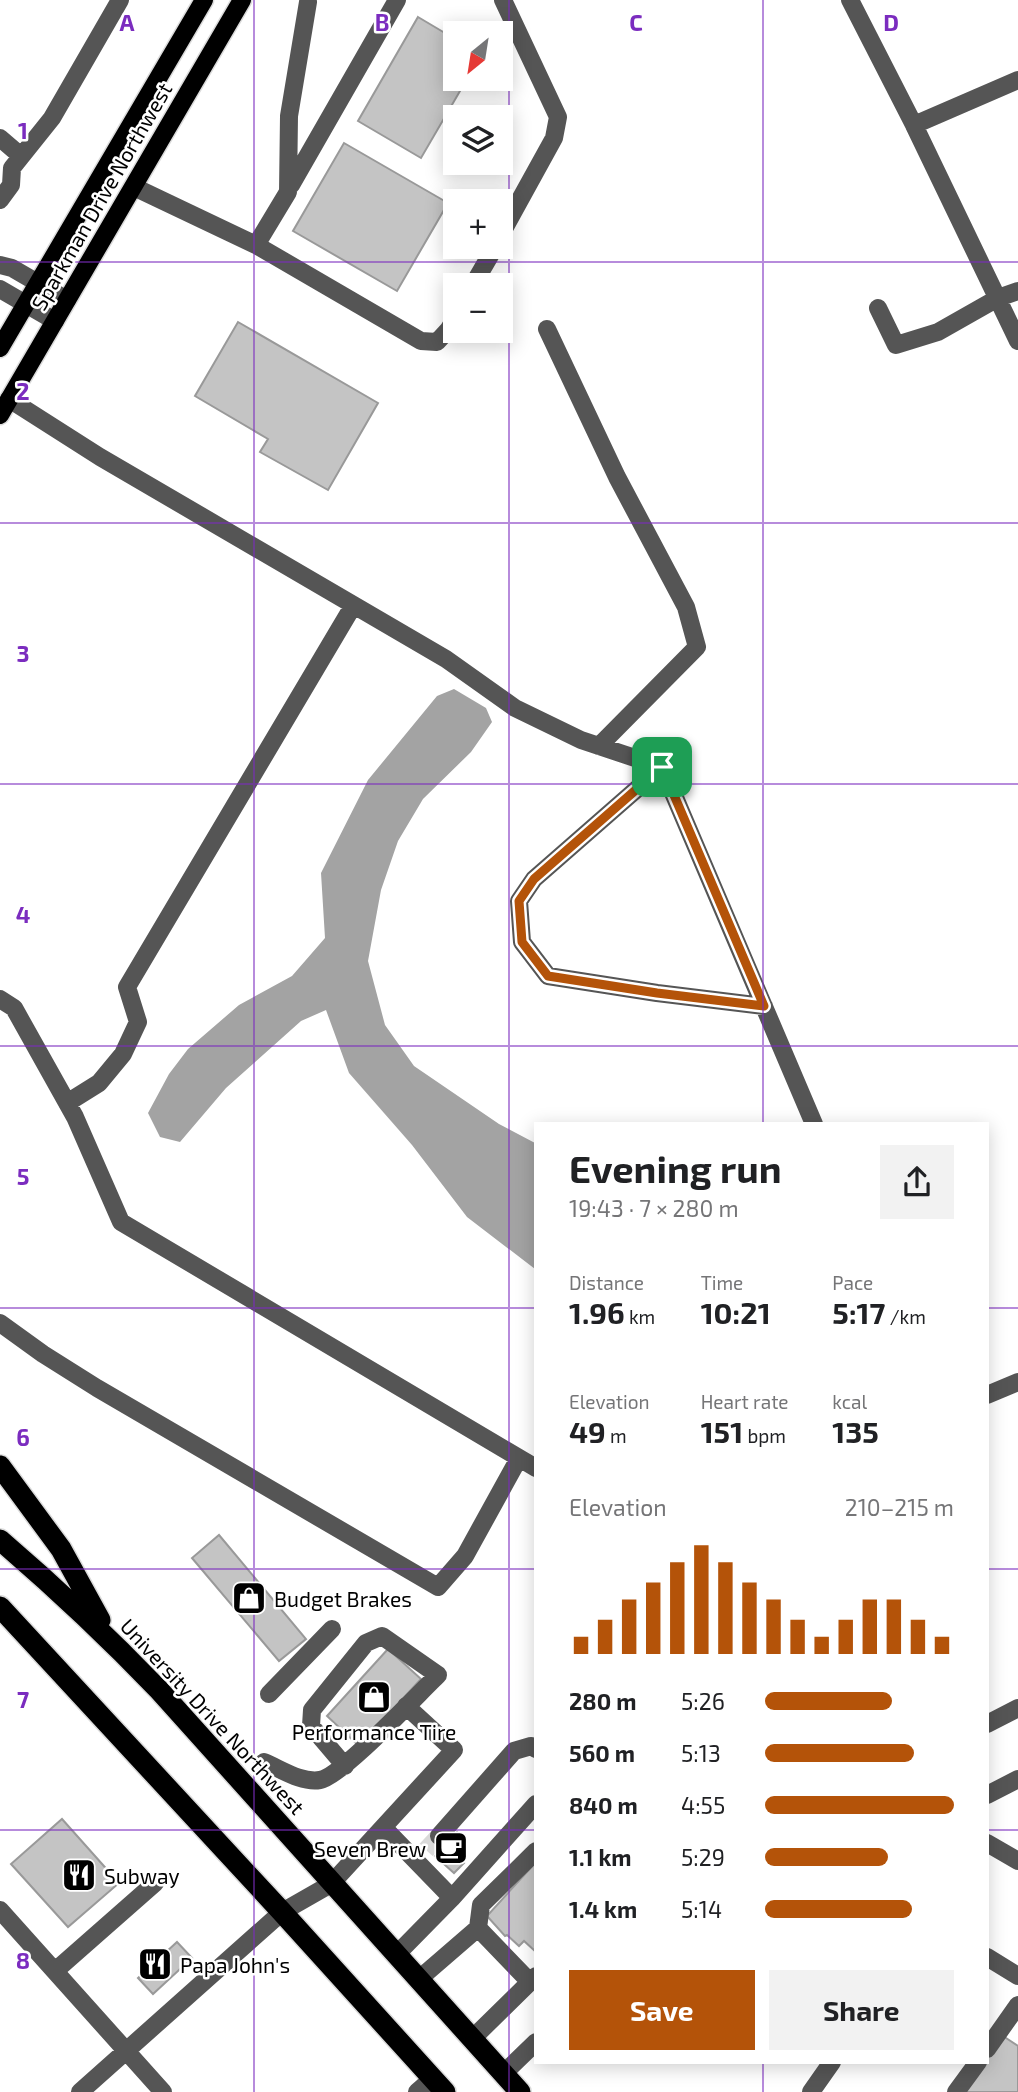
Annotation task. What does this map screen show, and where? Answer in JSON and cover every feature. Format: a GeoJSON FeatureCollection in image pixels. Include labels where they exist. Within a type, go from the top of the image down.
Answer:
{"type":"FeatureCollection","features":[{"type":"Feature","properties":{"kind":"highway"},"geometry":{"type":"LineString","coordinates":[[0,1466],[61,1549],[109,1638]]}},
{"type":"Feature","properties":{"kind":"highway","name":"University Drive Northwest"},"geometry":{"type":"LineString","coordinates":[[0,1540],[109,1638],[243,1782],[331,1884],[520,2092]]}},
{"type":"Feature","properties":{"kind":"highway"},"geometry":{"type":"LineString","coordinates":[[0,1607],[282,1912],[432,2087]]}},
{"type":"Feature","properties":{"kind":"main road","name":"Sparkman Drive Northwest"},"geometry":{"type":"LineString","coordinates":[[0,348],[204,0]]}},
{"type":"Feature","properties":{"kind":"main road","name":"Sparkman Drive Northwest"},"geometry":{"type":"LineString","coordinates":[[0,415],[242,0]]}},
{"type":"Feature","properties":{"kind":"street"},"geometry":{"type":"LineString","coordinates":[[11,165],[52,118],[120,0]]}},
{"type":"Feature","properties":{"kind":"street"},"geometry":{"type":"LineString","coordinates":[[256,245],[397,0]]}},
{"type":"Feature","properties":{"kind":"street"},"geometry":{"type":"LineString","coordinates":[[503,0],[558,117],[554,138],[513,212]]}},
{"type":"Feature","properties":{"kind":"street"},"geometry":{"type":"LineString","coordinates":[[850,0],[914,125],[1018,341]]}},
{"type":"Feature","properties":{"kind":"street"},"geometry":{"type":"LineString","coordinates":[[288,192],[289,116],[307,1]]}},
{"type":"Feature","properties":{"kind":"street"},"geometry":{"type":"LineString","coordinates":[[914,125],[1018,79]]}},
{"type":"Feature","properties":{"kind":"street"},"geometry":{"type":"LineString","coordinates":[[0,138],[11,165],[10,185],[1,203]]}},
{"type":"Feature","properties":{"kind":"street"},"geometry":{"type":"LineString","coordinates":[[134,187],[256,245],[421,341],[437,342],[443,336]]}},
{"type":"Feature","properties":{"kind":"street"},"geometry":{"type":"LineString","coordinates":[[0,248],[6,267],[67,300]]}},
{"type":"Feature","properties":{"kind":"street"},"geometry":{"type":"LineString","coordinates":[[0,289],[55,321]]}},
{"type":"Feature","properties":{"kind":"street"},"geometry":{"type":"LineString","coordinates":[[878,308],[896,345],[938,332],[998,298],[1018,291]]}},
{"type":"Feature","properties":{"kind":"street"},"geometry":{"type":"LineString","coordinates":[[547,329],[617,477],[686,607],[697,647],[599,746]]}},
{"type":"Feature","properties":{"kind":"street"},"geometry":{"type":"LineString","coordinates":[[9,399],[100,457],[446,659],[515,708],[582,740],[662,767],[813,1122]]}},
{"type":"Feature","properties":{"kind":"street"},"geometry":{"type":"LineString","coordinates":[[67,1103],[99,1083],[123,1054],[138,1022],[127,987],[353,606]]}},
{"type":"Feature","properties":{"kind":"street"},"geometry":{"type":"LineString","coordinates":[[662,767],[534,879],[519,901],[522,942],[548,976],[764,1006]]}},
{"type":"Feature","properties":{"kind":"street"},"geometry":{"type":"LineString","coordinates":[[0,999],[14,1008],[67,1103],[121,1222],[534,1467]]}},
{"type":"Feature","properties":{"kind":"street"},"geometry":{"type":"LineString","coordinates":[[0,1324],[97,1388],[438,1587],[465,1556],[519,1458]]}},
{"type":"Feature","properties":{"kind":"street"},"geometry":{"type":"LineString","coordinates":[[989,1394],[1018,1382]]}},
{"type":"Feature","properties":{"kind":"street"},"geometry":{"type":"LineString","coordinates":[[269,1694],[332,1629]]}},
{"type":"Feature","properties":{"kind":"street"},"geometry":{"type":"LineString","coordinates":[[264,1762],[298,1778],[321,1780],[345,1766],[438,1675],[382,1636],[366,1643],[312,1710],[310,1726],[345,1766]]}},
{"type":"Feature","properties":{"kind":"street"},"geometry":{"type":"LineString","coordinates":[[80,2092],[282,1912],[331,1884],[454,1750],[405,1706]]}},
{"type":"Feature","properties":{"kind":"street"},"geometry":{"type":"LineString","coordinates":[[989,1723],[1018,1708]]}},
{"type":"Feature","properties":{"kind":"street"},"geometry":{"type":"LineString","coordinates":[[439,1836],[514,1751],[531,1746],[534,1748]]}},
{"type":"Feature","properties":{"kind":"street"},"geometry":{"type":"LineString","coordinates":[[989,1794],[1018,1779]]}},
{"type":"Feature","properties":{"kind":"street"},"geometry":{"type":"LineString","coordinates":[[397,1954],[452,1898],[534,1806]]}},
{"type":"Feature","properties":{"kind":"street"},"geometry":{"type":"LineString","coordinates":[[384,1828],[421,1855],[452,1898]]}},
{"type":"Feature","properties":{"kind":"street"},"geometry":{"type":"LineString","coordinates":[[994,1847],[1018,1841]]}},
{"type":"Feature","properties":{"kind":"street"},"geometry":{"type":"LineString","coordinates":[[994,1847],[1018,1861]]}},
{"type":"Feature","properties":{"kind":"street"},"geometry":{"type":"LineString","coordinates":[[419,1979],[478,1928],[481,1905],[534,1853]]}},
{"type":"Feature","properties":{"kind":"street"},"geometry":{"type":"LineString","coordinates":[[55,1971],[155,1883]]}},
{"type":"Feature","properties":{"kind":"street"},"geometry":{"type":"LineString","coordinates":[[0,1910],[163,2092]]}},
{"type":"Feature","properties":{"kind":"street"},"geometry":{"type":"LineString","coordinates":[[473,2038],[533,1979],[478,1928]]}},
{"type":"Feature","properties":{"kind":"street"},"geometry":{"type":"LineString","coordinates":[[989,1958],[1018,1976]]}},
{"type":"Feature","properties":{"kind":"street"},"geometry":{"type":"LineString","coordinates":[[989,2046],[1018,2005]]}},
{"type":"Feature","properties":{"kind":"street"},"geometry":{"type":"LineString","coordinates":[[504,2073],[534,2044]]}},
{"type":"Feature","properties":{"kind":"street"},"geometry":{"type":"LineString","coordinates":[[811,2092],[831,2064]]}},
{"type":"Feature","properties":{"kind":"street"},"geometry":{"type":"LineString","coordinates":[[956,2092],[977,2064]]}},
{"type":"Feature","properties":{"kind":"shaded area"},"geometry":{"type":"Polygon","coordinates":[[[454,689],[486,708],[492,722],[471,752],[423,799],[398,841],[381,890],[368,961],[385,1025],[414,1066],[499,1124],[534,1142],[534,1268],[467,1217],[412,1145],[349,1073],[326,1010],[301,1021],[226,1088],[180,1142],[160,1137],[148,1113],[169,1074],[188,1049],[239,1005],[292,976],[325,938],[321,873],[368,780],[437,696],[454,689]]]}},
{"type":"Feature","properties":{"kind":"building"},"geometry":{"type":"Polygon","coordinates":[[[418,17],[443,32],[443,91],[460,91],[452,105],[443,105],[443,120],[421,158],[358,121],[418,17]]]}},
{"type":"Feature","properties":{"kind":"building"},"geometry":{"type":"Polygon","coordinates":[[[344,143],[443,200],[443,212],[397,291],[293,231],[344,143]]]}},
{"type":"Feature","properties":{"kind":"building"},"geometry":{"type":"Polygon","coordinates":[[[238,322],[378,403],[328,490],[260,452],[268,439],[195,396],[238,322]]]}},
{"type":"Feature","properties":{"kind":"building","name":"Budget Brakes"},"geometry":{"type":"Polygon","coordinates":[[[219,1535],[306,1639],[279,1661],[192,1558],[219,1535]]]}},
{"type":"Feature","properties":{"kind":"building","name":"Performance Tire"},"geometry":{"type":"Polygon","coordinates":[[[388,1649],[421,1679],[359,1746],[327,1716],[388,1649]]]}},
{"type":"Feature","properties":{"kind":"building"},"geometry":{"type":"Polygon","coordinates":[[[62,1819],[119,1883],[68,1927],[11,1864],[62,1819]]]}},
{"type":"Feature","properties":{"kind":"building","name":"Seven Brew"},"geometry":{"type":"Polygon","coordinates":[[[457,1832],[466,1842],[455,1854],[464,1863],[454,1873],[435,1856],[457,1832]]]}},
{"type":"Feature","properties":{"kind":"building"},"geometry":{"type":"Polygon","coordinates":[[[534,1864],[534,1950],[524,1941],[519,1946],[505,1936],[487,1916],[534,1864]]]}},
{"type":"Feature","properties":{"kind":"building"},"geometry":{"type":"Polygon","coordinates":[[[177,1942],[192,1958],[153,1994],[138,1978],[177,1942]]]}},
{"type":"Feature","properties":{"kind":"building"},"geometry":{"type":"Polygon","coordinates":[[[1003,2036],[1018,2046],[1018,2092],[964,2092],[984,2064],[989,2064],[989,2056],[1003,2036]]]}},
{"type":"Feature","properties":{"kind":"tunnel"},"geometry":{"type":"LineString","coordinates":[[426,1850],[439,1836]]}},
{"type":"Feature","properties":{"kind":"place","name":"Budget Brakes"},"geometry":{"type":"Point","coordinates":[249,1598]}},
{"type":"Feature","properties":{"kind":"place","name":"Performance Tire"},"geometry":{"type":"Point","coordinates":[374,1697]}},
{"type":"Feature","properties":{"kind":"place","name":"Seven Brew"},"geometry":{"type":"Point","coordinates":[451,1848]}},
{"type":"Feature","properties":{"kind":"place","name":"Subway"},"geometry":{"type":"Point","coordinates":[79,1875]}},
{"type":"Feature","properties":{"kind":"place","name":"Papa John's"},"geometry":{"type":"Point","coordinates":[155,1964]}},
{"type":"Feature","properties":{"kind":"route"},"geometry":{"type":"LineString","coordinates":[[662,767],[730,926],[764,1006],[548,976],[522,942],[519,901],[534,879],[662,767]]}}]}
